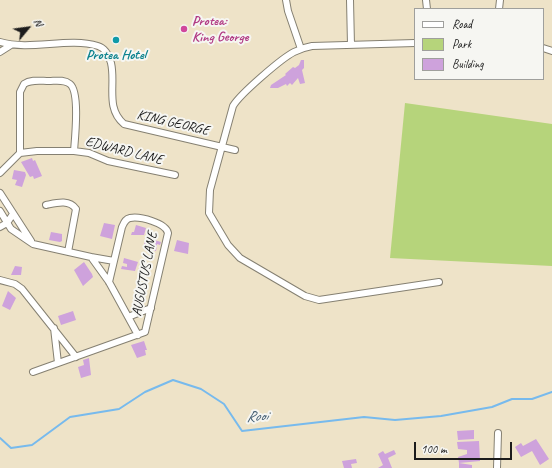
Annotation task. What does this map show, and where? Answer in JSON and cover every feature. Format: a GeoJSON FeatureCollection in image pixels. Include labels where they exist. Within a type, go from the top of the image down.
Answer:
{"type":"FeatureCollection","features":[{"type":"Feature","properties":{"kind":"street"},"geometry":{"type":"LineString","coordinates":[[286,0],[301,49]]}},
{"type":"Feature","properties":{"kind":"street"},"geometry":{"type":"LineString","coordinates":[[350,0],[351,45]]}},
{"type":"Feature","properties":{"kind":"street","name":"KING GEORGE"},"geometry":{"type":"LineString","coordinates":[[0,42],[11,45],[74,44],[99,46],[104,50],[110,62],[113,107],[116,115],[124,124],[222,147]]}},
{"type":"Feature","properties":{"kind":"street"},"geometry":{"type":"LineString","coordinates":[[414,43],[312,46],[301,49],[286,57],[236,101],[230,111],[210,190],[209,214],[228,245],[240,258],[305,296],[319,300],[439,282]]}},
{"type":"Feature","properties":{"kind":"street"},"geometry":{"type":"LineString","coordinates":[[0,52],[11,45]]}},
{"type":"Feature","properties":{"kind":"street"},"geometry":{"type":"LineString","coordinates":[[0,171],[20,153],[20,92],[24,84],[31,81],[61,80],[72,86],[75,97],[74,151]]}},
{"type":"Feature","properties":{"kind":"street"},"geometry":{"type":"LineString","coordinates":[[222,147],[235,150]]}},
{"type":"Feature","properties":{"kind":"street","name":"EDWARD LANE"},"geometry":{"type":"LineString","coordinates":[[20,153],[37,151],[74,151],[89,153],[108,161],[174,175]]}},
{"type":"Feature","properties":{"kind":"street"},"geometry":{"type":"LineString","coordinates":[[0,193],[33,244]]}},
{"type":"Feature","properties":{"kind":"street"},"geometry":{"type":"LineString","coordinates":[[46,204],[66,202],[73,205],[76,209],[68,252]]}},
{"type":"Feature","properties":{"kind":"street"},"geometry":{"type":"LineString","coordinates":[[0,211],[6,224],[33,244],[114,261]]}},
{"type":"Feature","properties":{"kind":"street"},"geometry":{"type":"LineString","coordinates":[[0,227],[6,224],[13,214]]}},
{"type":"Feature","properties":{"kind":"street","name":"AUGUSTUS LANE"},"geometry":{"type":"LineString","coordinates":[[109,282],[125,220],[131,218],[146,220],[162,225],[167,229],[168,233],[146,330],[138,335]]}},
{"type":"Feature","properties":{"kind":"street"},"geometry":{"type":"LineString","coordinates":[[33,372],[138,335],[109,282],[91,257]]}},
{"type":"Feature","properties":{"kind":"street"},"geometry":{"type":"LineString","coordinates":[[0,280],[15,284],[22,289],[76,357]]}},
{"type":"Feature","properties":{"kind":"street"},"geometry":{"type":"LineString","coordinates":[[128,316],[151,308]]}},
{"type":"Feature","properties":{"kind":"street"},"geometry":{"type":"LineString","coordinates":[[54,328],[58,363]]}},
{"type":"Feature","properties":{"kind":"street"},"geometry":{"type":"LineString","coordinates":[[497,468],[498,433]]}},
{"type":"Feature","properties":{"kind":"green space"},"geometry":{"type":"Polygon","coordinates":[[[405,103],[552,124],[552,266],[390,258],[405,103]]]}},
{"type":"Feature","properties":{"kind":"building"},"geometry":{"type":"Polygon","coordinates":[[[301,60],[304,60],[304,68],[302,70],[305,83],[300,84],[298,78],[292,85],[290,83],[287,86],[286,84],[278,88],[270,88],[271,85],[286,75],[285,74],[293,67],[295,68],[299,65],[301,60]]]}},
{"type":"Feature","properties":{"kind":"building"},"geometry":{"type":"Polygon","coordinates":[[[32,158],[33,161],[35,160],[42,176],[34,179],[33,176],[30,177],[21,162],[32,158]]]}},
{"type":"Feature","properties":{"kind":"building"},"geometry":{"type":"Polygon","coordinates":[[[14,170],[25,172],[26,175],[22,187],[15,185],[17,180],[12,179],[14,170]]]}},
{"type":"Feature","properties":{"kind":"building"},"geometry":{"type":"Polygon","coordinates":[[[104,223],[115,225],[112,239],[100,236],[104,223]]]}},
{"type":"Feature","properties":{"kind":"building"},"geometry":{"type":"Polygon","coordinates":[[[136,225],[146,228],[144,235],[131,235],[132,232],[134,232],[136,225]]]}},
{"type":"Feature","properties":{"kind":"building"},"geometry":{"type":"Polygon","coordinates":[[[51,232],[62,234],[62,241],[49,240],[51,232]]]}},
{"type":"Feature","properties":{"kind":"building"},"geometry":{"type":"Polygon","coordinates":[[[154,240],[161,242],[160,245],[157,244],[156,251],[143,248],[145,241],[154,243],[154,240]]]}},
{"type":"Feature","properties":{"kind":"building"},"geometry":{"type":"Polygon","coordinates":[[[177,240],[189,243],[188,254],[174,251],[177,240]]]}},
{"type":"Feature","properties":{"kind":"building"},"geometry":{"type":"Polygon","coordinates":[[[124,258],[138,262],[135,271],[121,269],[122,266],[127,267],[127,264],[123,263],[124,258]]]}},
{"type":"Feature","properties":{"kind":"building"},"geometry":{"type":"Polygon","coordinates":[[[84,262],[93,277],[83,286],[74,270],[84,262]]]}},
{"type":"Feature","properties":{"kind":"building"},"geometry":{"type":"Polygon","coordinates":[[[15,266],[22,267],[21,275],[11,275],[15,266]]]}},
{"type":"Feature","properties":{"kind":"building"},"geometry":{"type":"Polygon","coordinates":[[[8,291],[16,298],[10,310],[2,306],[8,291]]]}},
{"type":"Feature","properties":{"kind":"building"},"geometry":{"type":"Polygon","coordinates":[[[73,311],[76,320],[61,325],[58,316],[73,311]]]}},
{"type":"Feature","properties":{"kind":"building"},"geometry":{"type":"Polygon","coordinates":[[[144,341],[147,350],[145,350],[146,355],[137,358],[131,345],[144,341]]]}},
{"type":"Feature","properties":{"kind":"building"},"geometry":{"type":"Polygon","coordinates":[[[89,358],[91,375],[81,378],[78,367],[84,365],[83,360],[89,358]]]}},
{"type":"Feature","properties":{"kind":"building"},"geometry":{"type":"Polygon","coordinates":[[[474,430],[474,439],[458,440],[457,431],[474,430]]]}},
{"type":"Feature","properties":{"kind":"building"},"geometry":{"type":"Polygon","coordinates":[[[536,439],[549,459],[540,465],[532,451],[521,457],[515,447],[521,443],[523,446],[536,439]]]}},
{"type":"Feature","properties":{"kind":"building"},"geometry":{"type":"Polygon","coordinates":[[[479,441],[480,461],[459,463],[458,457],[467,454],[467,450],[458,449],[457,442],[479,441]]]}},
{"type":"Feature","properties":{"kind":"building"},"geometry":{"type":"Polygon","coordinates":[[[394,450],[396,454],[388,458],[392,468],[378,468],[383,465],[378,454],[383,451],[385,454],[394,450]]]}},
{"type":"Feature","properties":{"kind":"building"},"geometry":{"type":"Polygon","coordinates":[[[356,459],[357,463],[351,464],[352,468],[344,468],[342,461],[356,459]]]}},
{"type":"Feature","properties":{"kind":"building"},"geometry":{"type":"Polygon","coordinates":[[[459,463],[472,465],[472,468],[459,468],[459,463]]]}},
{"type":"Feature","properties":{"kind":"waterway","name":"Rooi"},"geometry":{"type":"LineString","coordinates":[[0,438],[11,448],[32,445],[70,417],[119,409],[145,392],[173,380],[201,389],[224,404],[242,431],[364,417],[395,420],[441,416],[492,407],[512,399],[532,399],[552,392]]}},
{"type":"Feature","properties":{"kind":"place","name":"Protea: King George"},"geometry":{"type":"Point","coordinates":[184,29]}},
{"type":"Feature","properties":{"kind":"place","name":"Protea Hotel"},"geometry":{"type":"Point","coordinates":[116,40]}}]}
